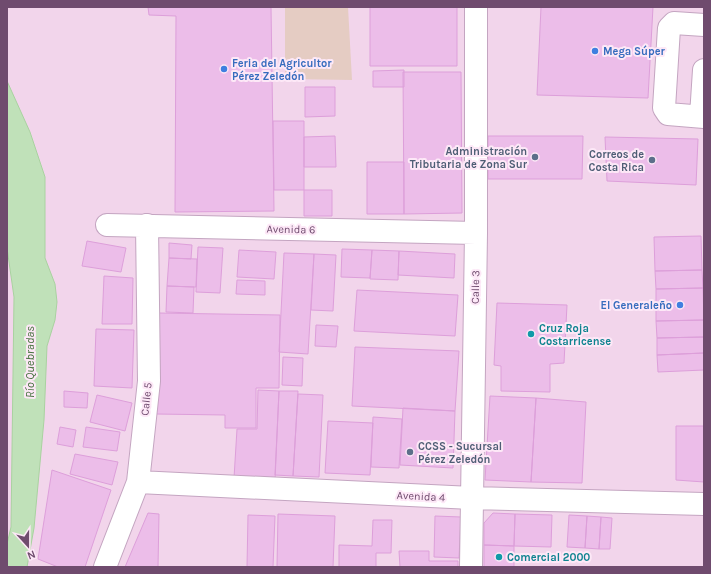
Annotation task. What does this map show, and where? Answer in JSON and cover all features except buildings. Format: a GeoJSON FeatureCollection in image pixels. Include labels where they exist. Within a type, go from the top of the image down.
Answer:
{"type":"FeatureCollection","features":[{"type":"Feature","properties":{"kind":"street","name":"Calle 3"},"geometry":{"type":"LineString","coordinates":[[470,567],[476,233],[476,7]]}},
{"type":"Feature","properties":{"kind":"street"},"geometry":{"type":"LineString","coordinates":[[704,25],[674,23],[669,28],[664,108],[668,114],[703,116],[704,70]]}},
{"type":"Feature","properties":{"kind":"street","name":"Avenida 6"},"geometry":{"type":"LineString","coordinates":[[107,225],[476,233]]}},
{"type":"Feature","properties":{"kind":"street","name":"Calle 5"},"geometry":{"type":"LineString","coordinates":[[105,567],[138,482],[149,381],[147,225]]}},
{"type":"Feature","properties":{"kind":"street","name":"Avenida 4"},"geometry":{"type":"LineString","coordinates":[[138,482],[472,498],[704,504]]}},
{"type":"Feature","properties":{"kind":"shaded area"},"geometry":{"type":"Polygon","coordinates":[[[7,7],[704,7],[704,567],[7,567],[7,7]]]}},
{"type":"Feature","properties":{"kind":"shaded area"},"geometry":{"type":"Polygon","coordinates":[[[285,7],[348,7],[352,80],[285,79],[285,7]]]}},
{"type":"Feature","properties":{"kind":"water","name":"Río Quebradas"},"geometry":{"type":"Polygon","coordinates":[[[7,81],[30,132],[45,177],[45,258],[55,284],[57,302],[55,320],[47,346],[44,420],[34,528],[27,567],[7,567],[7,544],[11,527],[14,297],[7,248],[7,81]]]}},
{"type":"Feature","properties":{"kind":"place","name":"Mega Súper"},"geometry":{"type":"Point","coordinates":[595,51]}},
{"type":"Feature","properties":{"kind":"place","name":"Feria del Agricultor Pérez Zeledón"},"geometry":{"type":"Point","coordinates":[224,69]}},
{"type":"Feature","properties":{"kind":"place","name":"Administración Tributaria de Zona Sur"},"geometry":{"type":"Point","coordinates":[535,157]}},
{"type":"Feature","properties":{"kind":"place","name":"Correos de Costa Rica"},"geometry":{"type":"Point","coordinates":[652,160]}},
{"type":"Feature","properties":{"kind":"place","name":"El Generaleño"},"geometry":{"type":"Point","coordinates":[680,305]}},
{"type":"Feature","properties":{"kind":"place","name":"Cruz Roja Costarricense"},"geometry":{"type":"Point","coordinates":[531,334]}},
{"type":"Feature","properties":{"kind":"place","name":"CCSS - Sucursal Pérez Zeledón"},"geometry":{"type":"Point","coordinates":[410,452]}},
{"type":"Feature","properties":{"kind":"place","name":"Comercial 2000"},"geometry":{"type":"Point","coordinates":[499,557]}}]}
